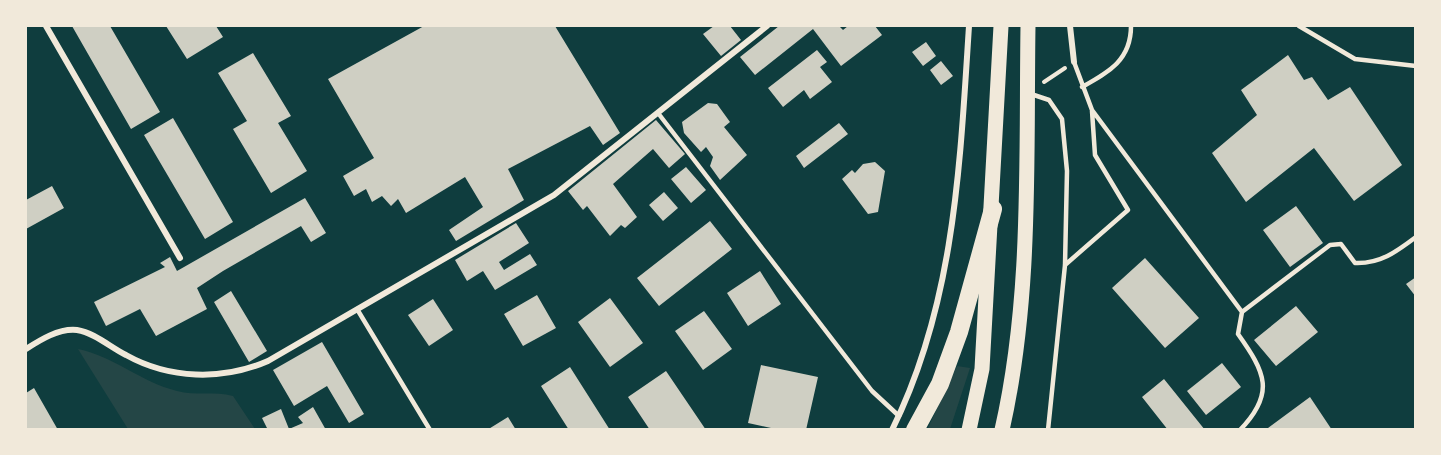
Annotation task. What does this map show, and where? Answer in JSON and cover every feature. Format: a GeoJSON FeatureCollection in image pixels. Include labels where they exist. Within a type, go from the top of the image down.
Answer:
{"type":"FeatureCollection","features":[{"type":"Feature","properties":{"kind":"highway"},"geometry":{"type":"LineString","coordinates":[[915,429],[940,384],[959,332],[993,209]]}},
{"type":"Feature","properties":{"kind":"main road"},"geometry":{"type":"LineString","coordinates":[[969,429],[982,369],[993,209],[1001,26]]}},
{"type":"Feature","properties":{"kind":"main road"},"geometry":{"type":"LineString","coordinates":[[1002,429],[1014,376],[1023,290],[1028,26]]}},
{"type":"Feature","properties":{"kind":"street"},"geometry":{"type":"LineString","coordinates":[[46,26],[180,258]]}},
{"type":"Feature","properties":{"kind":"street"},"geometry":{"type":"LineString","coordinates":[[26,349],[56,333],[76,330],[158,369],[203,375],[234,373],[276,357],[554,195],[767,26]]}},
{"type":"Feature","properties":{"kind":"street"},"geometry":{"type":"LineString","coordinates":[[892,429],[922,355],[941,290],[954,223],[969,26]]}},
{"type":"Feature","properties":{"kind":"street"},"geometry":{"type":"LineString","coordinates":[[1070,26],[1074,62]]}},
{"type":"Feature","properties":{"kind":"lane"},"geometry":{"type":"LineString","coordinates":[[1082,87],[1119,62],[1131,42],[1131,26]]}},
{"type":"Feature","properties":{"kind":"lane"},"geometry":{"type":"LineString","coordinates":[[1299,26],[1355,59],[1416,66]]}},
{"type":"Feature","properties":{"kind":"lane"},"geometry":{"type":"LineString","coordinates":[[1074,62],[1092,110],[1242,312]]}},
{"type":"Feature","properties":{"kind":"lane"},"geometry":{"type":"LineString","coordinates":[[1027,93],[1049,100],[1062,119],[1067,171],[1065,265],[1048,429]]}},
{"type":"Feature","properties":{"kind":"lane"},"geometry":{"type":"LineString","coordinates":[[1065,265],[1128,210],[1095,155],[1092,110]]}},
{"type":"Feature","properties":{"kind":"lane"},"geometry":{"type":"LineString","coordinates":[[658,113],[872,392],[899,416]]}},
{"type":"Feature","properties":{"kind":"lane"},"geometry":{"type":"LineString","coordinates":[[1240,429],[1263,400],[1262,376],[1238,334],[1242,312],[1330,245],[1341,244],[1355,263],[1369,264],[1387,257],[1416,237]]}},
{"type":"Feature","properties":{"kind":"lane"},"geometry":{"type":"LineString","coordinates":[[357,309],[430,429]]}},
{"type":"Feature","properties":{"kind":"path"},"geometry":{"type":"LineString","coordinates":[[1027,93],[1074,62]]}},
{"type":"Feature","properties":{"kind":"shaded area"},"geometry":{"type":"Polygon","coordinates":[[[78,349],[103,357],[151,382],[177,391],[233,396],[255,429],[128,429],[78,349]]]}},
{"type":"Feature","properties":{"kind":"shaded area"},"geometry":{"type":"Polygon","coordinates":[[[957,366],[970,368],[950,429],[927,430],[957,366]]]}},
{"type":"Feature","properties":{"kind":"building"},"geometry":{"type":"Polygon","coordinates":[[[72,26],[110,26],[160,112],[131,129],[72,26]]]}},
{"type":"Feature","properties":{"kind":"building"},"geometry":{"type":"Polygon","coordinates":[[[166,26],[216,26],[223,37],[187,59],[166,26]]]}},
{"type":"Feature","properties":{"kind":"building"},"geometry":{"type":"Polygon","coordinates":[[[424,26],[555,26],[620,133],[603,145],[590,126],[508,169],[524,200],[456,241],[449,230],[483,207],[465,177],[406,213],[398,199],[391,206],[382,196],[372,202],[366,189],[354,196],[343,176],[374,158],[328,79],[424,26]]]}},
{"type":"Feature","properties":{"kind":"building"},"geometry":{"type":"Polygon","coordinates":[[[714,26],[730,26],[741,40],[721,56],[703,34],[714,26]]]}},
{"type":"Feature","properties":{"kind":"building"},"geometry":{"type":"Polygon","coordinates":[[[779,26],[839,26],[843,30],[848,26],[875,26],[882,35],[841,66],[813,29],[755,75],[740,57],[779,26]]]}},
{"type":"Feature","properties":{"kind":"building"},"geometry":{"type":"Polygon","coordinates":[[[926,42],[936,56],[923,66],[912,52],[926,42]]]}},
{"type":"Feature","properties":{"kind":"building"},"geometry":{"type":"Polygon","coordinates":[[[817,50],[827,62],[820,67],[832,82],[810,99],[804,90],[783,107],[768,88],[817,50]]]}},
{"type":"Feature","properties":{"kind":"building"},"geometry":{"type":"Polygon","coordinates":[[[253,53],[291,116],[278,123],[307,171],[271,193],[233,129],[247,121],[218,73],[253,53]]]}},
{"type":"Feature","properties":{"kind":"building"},"geometry":{"type":"Polygon","coordinates":[[[1288,55],[1304,80],[1312,77],[1328,100],[1350,87],[1402,165],[1354,201],[1314,148],[1246,202],[1212,153],[1257,115],[1241,90],[1288,55]]]}},
{"type":"Feature","properties":{"kind":"building"},"geometry":{"type":"Polygon","coordinates":[[[941,61],[953,76],[941,85],[930,70],[941,61]]]}},
{"type":"Feature","properties":{"kind":"building"},"geometry":{"type":"Polygon","coordinates":[[[708,103],[717,104],[730,122],[724,127],[747,155],[720,180],[710,166],[713,157],[706,147],[701,152],[684,133],[682,122],[708,103]]]}},
{"type":"Feature","properties":{"kind":"building"},"geometry":{"type":"Polygon","coordinates":[[[173,118],[233,222],[205,239],[144,135],[173,118]]]}},
{"type":"Feature","properties":{"kind":"building"},"geometry":{"type":"Polygon","coordinates":[[[656,120],[685,154],[669,168],[653,149],[613,184],[637,217],[625,228],[621,225],[610,236],[587,206],[583,210],[568,191],[656,120]]]}},
{"type":"Feature","properties":{"kind":"building"},"geometry":{"type":"Polygon","coordinates":[[[839,123],[848,134],[804,168],[796,156],[839,123]]]}},
{"type":"Feature","properties":{"kind":"building"},"geometry":{"type":"Polygon","coordinates":[[[875,162],[885,171],[878,212],[868,214],[842,179],[852,170],[855,173],[863,164],[875,162]]]}},
{"type":"Feature","properties":{"kind":"building"},"geometry":{"type":"Polygon","coordinates":[[[686,167],[706,190],[691,203],[671,179],[686,167]]]}},
{"type":"Feature","properties":{"kind":"building"},"geometry":{"type":"Polygon","coordinates":[[[52,186],[64,208],[26,229],[26,200],[52,186]]]}},
{"type":"Feature","properties":{"kind":"building"},"geometry":{"type":"Polygon","coordinates":[[[664,192],[678,208],[663,221],[649,205],[664,192]]]}},
{"type":"Feature","properties":{"kind":"building"},"geometry":{"type":"Polygon","coordinates":[[[305,198],[326,233],[311,242],[301,226],[223,271],[197,288],[207,309],[156,336],[140,309],[106,326],[94,302],[165,267],[160,263],[170,257],[177,271],[305,198]]]}},
{"type":"Feature","properties":{"kind":"building"},"geometry":{"type":"Polygon","coordinates":[[[1296,206],[1323,243],[1290,267],[1263,230],[1296,206]]]}},
{"type":"Feature","properties":{"kind":"building"},"geometry":{"type":"Polygon","coordinates":[[[710,221],[732,249],[659,306],[637,278],[710,221]]]}},
{"type":"Feature","properties":{"kind":"building"},"geometry":{"type":"Polygon","coordinates":[[[516,223],[529,243],[499,262],[504,270],[530,254],[537,265],[495,290],[483,271],[467,281],[455,260],[516,223]]]}},
{"type":"Feature","properties":{"kind":"building"},"geometry":{"type":"Polygon","coordinates":[[[1145,258],[1199,318],[1165,348],[1112,288],[1145,258]]]}},
{"type":"Feature","properties":{"kind":"building"},"geometry":{"type":"Polygon","coordinates":[[[760,271],[781,304],[748,326],[727,293],[760,271]]]}},
{"type":"Feature","properties":{"kind":"building"},"geometry":{"type":"Polygon","coordinates":[[[1416,277],[1416,297],[1406,284],[1416,277]]]}},
{"type":"Feature","properties":{"kind":"building"},"geometry":{"type":"Polygon","coordinates":[[[231,291],[267,351],[249,362],[214,302],[231,291]]]}},
{"type":"Feature","properties":{"kind":"building"},"geometry":{"type":"Polygon","coordinates":[[[537,295],[556,328],[523,346],[504,314],[537,295]]]}},
{"type":"Feature","properties":{"kind":"building"},"geometry":{"type":"Polygon","coordinates":[[[610,298],[643,343],[610,367],[578,322],[610,298]]]}},
{"type":"Feature","properties":{"kind":"building"},"geometry":{"type":"Polygon","coordinates":[[[433,299],[453,330],[429,346],[408,315],[433,299]]]}},
{"type":"Feature","properties":{"kind":"building"},"geometry":{"type":"Polygon","coordinates":[[[1296,306],[1318,332],[1276,366],[1254,340],[1296,306]]]}},
{"type":"Feature","properties":{"kind":"building"},"geometry":{"type":"Polygon","coordinates":[[[704,311],[732,349],[703,370],[675,331],[704,311]]]}},
{"type":"Feature","properties":{"kind":"building"},"geometry":{"type":"Polygon","coordinates":[[[322,342],[364,414],[349,423],[327,386],[294,406],[273,370],[322,342]]]}},
{"type":"Feature","properties":{"kind":"building"},"geometry":{"type":"Polygon","coordinates":[[[1222,363],[1241,387],[1206,415],[1187,391],[1222,363]]]}},
{"type":"Feature","properties":{"kind":"building"},"geometry":{"type":"Polygon","coordinates":[[[761,365],[818,377],[806,430],[780,430],[748,423],[761,365]]]}},
{"type":"Feature","properties":{"kind":"building"},"geometry":{"type":"Polygon","coordinates":[[[570,367],[610,430],[569,430],[541,386],[570,367]]]}},
{"type":"Feature","properties":{"kind":"building"},"geometry":{"type":"Polygon","coordinates":[[[666,371],[706,430],[650,430],[628,397],[666,371]]]}},
{"type":"Feature","properties":{"kind":"building"},"geometry":{"type":"Polygon","coordinates":[[[1164,379],[1205,430],[1168,430],[1142,397],[1164,379]]]}},
{"type":"Feature","properties":{"kind":"building"},"geometry":{"type":"Polygon","coordinates":[[[34,388],[58,430],[26,430],[26,393],[34,388]]]}},
{"type":"Feature","properties":{"kind":"building"},"geometry":{"type":"Polygon","coordinates":[[[1310,397],[1332,430],[1270,430],[1268,428],[1310,397]]]}},
{"type":"Feature","properties":{"kind":"building"},"geometry":{"type":"Polygon","coordinates":[[[313,407],[326,430],[268,430],[262,418],[281,409],[289,429],[303,423],[298,417],[313,407]]]}},
{"type":"Feature","properties":{"kind":"building"},"geometry":{"type":"Polygon","coordinates":[[[508,417],[516,430],[487,430],[508,417]]]}}]}
